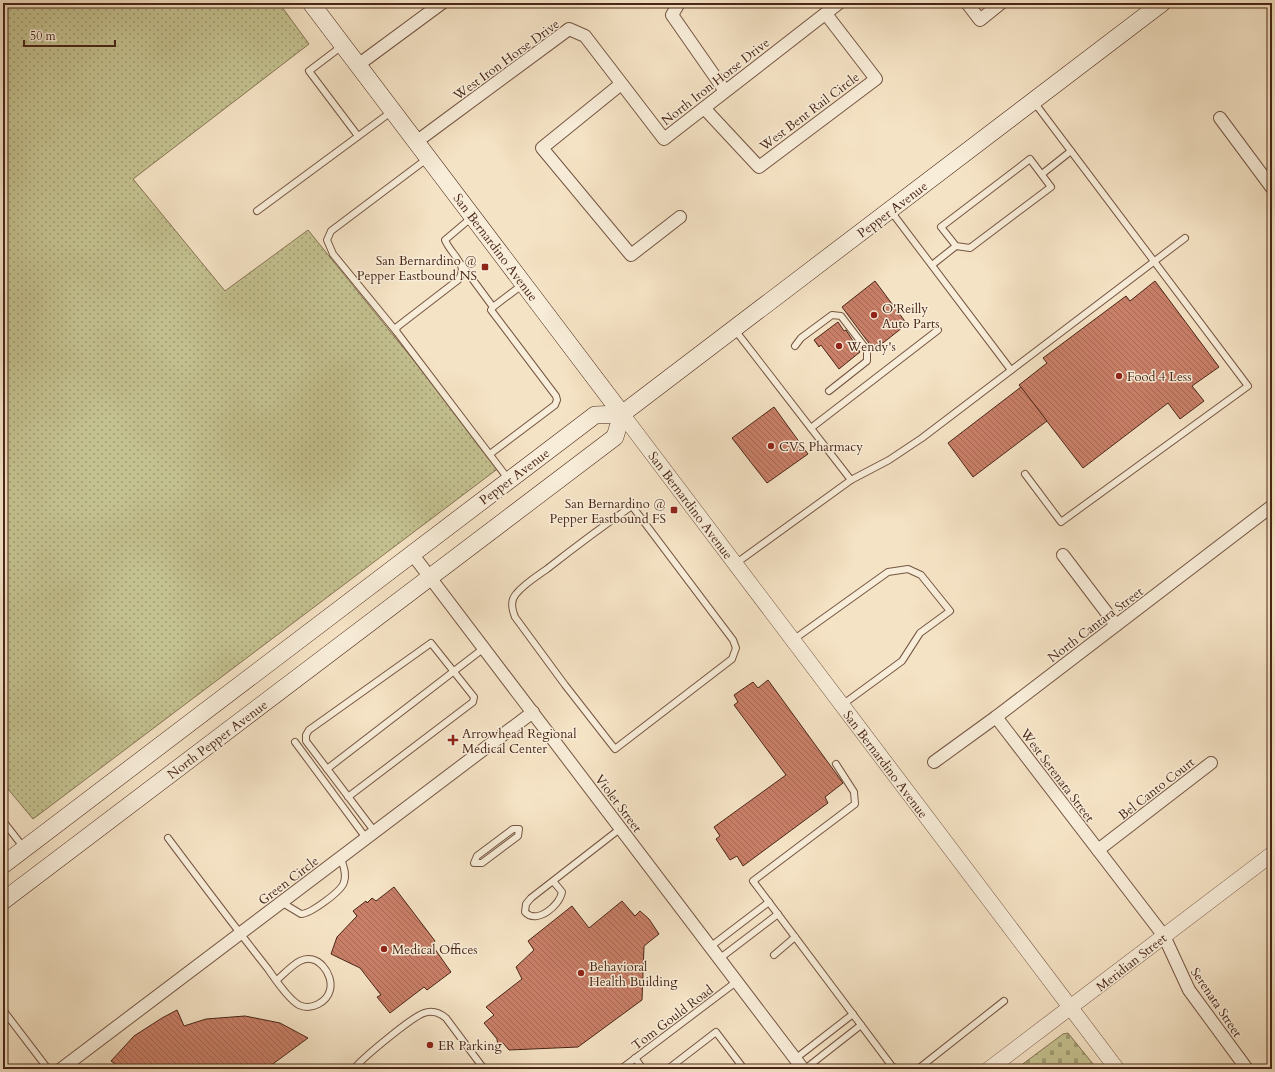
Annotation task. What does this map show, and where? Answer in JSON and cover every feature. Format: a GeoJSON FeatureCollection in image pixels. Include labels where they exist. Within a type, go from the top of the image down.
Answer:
{"type":"FeatureCollection","features":[{"type":"Feature","properties":{"kind":"main road","name":"San Bernardino Avenue"},"geometry":{"type":"LineString","coordinates":[[311,3],[622,414]]}},
{"type":"Feature","properties":{"kind":"main road","name":"Pepper Avenue"},"geometry":{"type":"LineString","coordinates":[[413,555],[595,415],[622,414],[1034,102],[1162,3]]}},
{"type":"Feature","properties":{"kind":"main road"},"geometry":{"type":"LineString","coordinates":[[431,577],[615,436],[622,414]]}},
{"type":"Feature","properties":{"kind":"main road"},"geometry":{"type":"LineString","coordinates":[[3,865],[413,555]]}},
{"type":"Feature","properties":{"kind":"main road","name":"North Pepper Avenue"},"geometry":{"type":"LineString","coordinates":[[3,901],[431,577]]}},
{"type":"Feature","properties":{"kind":"street"},"geometry":{"type":"LineString","coordinates":[[358,65],[441,3]]}},
{"type":"Feature","properties":{"kind":"street"},"geometry":{"type":"LineString","coordinates":[[679,3],[672,15],[725,91]]}},
{"type":"Feature","properties":{"kind":"street","name":"North Iron Horse Drive"},"geometry":{"type":"LineString","coordinates":[[621,84],[664,139],[840,3]]}},
{"type":"Feature","properties":{"kind":"street"},"geometry":{"type":"LineString","coordinates":[[967,3],[980,20],[1001,3]]}},
{"type":"Feature","properties":{"kind":"street","name":"West Bent Rail Circle"},"geometry":{"type":"LineString","coordinates":[[704,108],[759,167],[876,79],[826,14]]}},
{"type":"Feature","properties":{"kind":"street","name":"West Iron Horse Drive"},"geometry":{"type":"LineString","coordinates":[[416,142],[569,29],[585,36],[621,84]]}},
{"type":"Feature","properties":{"kind":"street"},"geometry":{"type":"LineString","coordinates":[[621,84],[542,148],[631,255],[680,217]]}},
{"type":"Feature","properties":{"kind":"street"},"geometry":{"type":"LineString","coordinates":[[1220,118],[1272,188]]}},
{"type":"Feature","properties":{"kind":"street","name":"San Bernardino Avenue"},"geometry":{"type":"LineString","coordinates":[[622,414],[1117,1069]]}},
{"type":"Feature","properties":{"kind":"street","name":"North Cantara Street"},"geometry":{"type":"LineString","coordinates":[[934,762],[996,717],[1272,506]]}},
{"type":"Feature","properties":{"kind":"street","name":"Violet Street"},"geometry":{"type":"LineString","coordinates":[[413,555],[736,982],[804,1069]]}},
{"type":"Feature","properties":{"kind":"street"},"geometry":{"type":"LineString","coordinates":[[1063,555],[1116,625]]}},
{"type":"Feature","properties":{"kind":"street","name":"Green Circle"},"geometry":{"type":"LineString","coordinates":[[61,1069],[533,712]]}},
{"type":"Feature","properties":{"kind":"street","name":"West Serenata Street"},"geometry":{"type":"LineString","coordinates":[[996,717],[1098,850]]}},
{"type":"Feature","properties":{"kind":"street","name":"Bel Canto Court"},"geometry":{"type":"LineString","coordinates":[[1098,850],[1211,763]]}},
{"type":"Feature","properties":{"kind":"street","name":"Serenata Street"},"geometry":{"type":"LineString","coordinates":[[1098,850],[1164,936],[1189,990],[1247,1069]]}},
{"type":"Feature","properties":{"kind":"street","name":"Meridian Street"},"geometry":{"type":"LineString","coordinates":[[989,1069],[1272,854]]}},
{"type":"Feature","properties":{"kind":"lane"},"geometry":{"type":"LineString","coordinates":[[343,45],[309,71],[358,136]]}},
{"type":"Feature","properties":{"kind":"lane"},"geometry":{"type":"LineString","coordinates":[[1024,474],[1061,522],[1248,386],[1034,102]]}},
{"type":"Feature","properties":{"kind":"lane"},"geometry":{"type":"LineString","coordinates":[[257,211],[392,111]]}},
{"type":"Feature","properties":{"kind":"lane"},"geometry":{"type":"LineString","coordinates":[[1042,174],[1071,151]]}},
{"type":"Feature","properties":{"kind":"lane"},"geometry":{"type":"LineString","coordinates":[[428,158],[331,231],[327,240],[333,254],[396,331],[510,480]]}},
{"type":"Feature","properties":{"kind":"lane"},"geometry":{"type":"LineString","coordinates":[[1030,159],[1042,174],[1051,187],[970,248],[956,246],[941,227],[1030,159]]}},
{"type":"Feature","properties":{"kind":"lane"},"geometry":{"type":"LineString","coordinates":[[890,210],[1011,370]]}},
{"type":"Feature","properties":{"kind":"lane"},"geometry":{"type":"LineString","coordinates":[[473,217],[445,240],[493,307],[491,310],[556,396],[557,400],[555,405],[490,454]]}},
{"type":"Feature","properties":{"kind":"lane"},"geometry":{"type":"LineString","coordinates":[[735,564],[851,480],[890,460],[922,438],[1185,238]]}},
{"type":"Feature","properties":{"kind":"lane"},"geometry":{"type":"LineString","coordinates":[[932,265],[956,246]]}},
{"type":"Feature","properties":{"kind":"lane"},"geometry":{"type":"LineString","coordinates":[[396,331],[397,327],[458,280],[462,275],[462,265]]}},
{"type":"Feature","properties":{"kind":"lane"},"geometry":{"type":"LineString","coordinates":[[493,307],[524,284]]}},
{"type":"Feature","properties":{"kind":"lane"},"geometry":{"type":"LineString","coordinates":[[794,346],[801,338],[832,315],[841,316],[850,327],[867,350],[867,361],[829,391]]}},
{"type":"Feature","properties":{"kind":"lane"},"geometry":{"type":"LineString","coordinates":[[734,329],[851,480]]}},
{"type":"Feature","properties":{"kind":"lane"},"geometry":{"type":"LineString","coordinates":[[811,428],[938,330]]}},
{"type":"Feature","properties":{"kind":"lane"},"geometry":{"type":"LineString","coordinates":[[632,506],[680,568],[733,640],[736,648],[735,654],[732,659],[615,749],[565,685],[515,617],[512,610],[512,602],[516,594],[534,579],[601,527],[632,506]]}},
{"type":"Feature","properties":{"kind":"lane"},"geometry":{"type":"LineString","coordinates":[[793,640],[888,572],[908,569],[921,575],[950,611],[920,633],[902,661],[842,705]]}},
{"type":"Feature","properties":{"kind":"lane"},"geometry":{"type":"LineString","coordinates":[[348,797],[473,702],[474,697],[431,643],[309,730],[306,735],[306,741],[348,797],[370,835]]}},
{"type":"Feature","properties":{"kind":"lane"},"geometry":{"type":"LineString","coordinates":[[327,769],[484,648]]}},
{"type":"Feature","properties":{"kind":"lane"},"geometry":{"type":"LineString","coordinates":[[295,742],[370,835]]}},
{"type":"Feature","properties":{"kind":"lane"},"geometry":{"type":"LineString","coordinates":[[836,764],[854,792],[855,804],[754,881],[891,1065],[896,1069]]}},
{"type":"Feature","properties":{"kind":"lane"},"geometry":{"type":"LineString","coordinates":[[3,821],[24,849]]}},
{"type":"Feature","properties":{"kind":"lane"},"geometry":{"type":"LineString","coordinates":[[553,881],[562,892],[561,899],[554,907],[541,915],[534,917],[529,916],[525,912],[526,904],[531,898],[621,828]]}},
{"type":"Feature","properties":{"kind":"lane"},"geometry":{"type":"LineString","coordinates":[[513,829],[519,829],[518,836],[482,863],[474,863],[477,856],[482,852],[513,829]]}},
{"type":"Feature","properties":{"kind":"lane"},"geometry":{"type":"LineString","coordinates":[[168,838],[240,934],[277,980],[294,1001],[306,1007],[317,1005],[329,994],[331,987],[331,978],[327,971],[318,962],[312,960],[300,961],[277,980]]}},
{"type":"Feature","properties":{"kind":"lane"},"geometry":{"type":"LineString","coordinates":[[281,902],[298,913],[305,914],[311,911],[344,884],[346,874],[341,858]]}},
{"type":"Feature","properties":{"kind":"lane"},"geometry":{"type":"LineString","coordinates":[[710,947],[769,902]]}},
{"type":"Feature","properties":{"kind":"lane"},"geometry":{"type":"LineString","coordinates":[[719,959],[778,914]]}},
{"type":"Feature","properties":{"kind":"lane"},"geometry":{"type":"LineString","coordinates":[[774,954],[796,937]]}},
{"type":"Feature","properties":{"kind":"lane","name":"Tom Gould Road"},"geometry":{"type":"LineString","coordinates":[[621,1069],[736,982]]}},
{"type":"Feature","properties":{"kind":"lane"},"geometry":{"type":"LineString","coordinates":[[918,1069],[1004,1001]]}},
{"type":"Feature","properties":{"kind":"lane"},"geometry":{"type":"LineString","coordinates":[[3,1010],[48,1069]]}},
{"type":"Feature","properties":{"kind":"lane"},"geometry":{"type":"LineString","coordinates":[[354,1069],[359,1062],[390,1037],[423,1013],[431,1012],[439,1013],[446,1018],[484,1069]]}},
{"type":"Feature","properties":{"kind":"lane"},"geometry":{"type":"LineString","coordinates":[[795,1059],[853,1014]]}},
{"type":"Feature","properties":{"kind":"lane"},"geometry":{"type":"LineString","coordinates":[[804,1069],[861,1025]]}},
{"type":"Feature","properties":{"kind":"lane"},"geometry":{"type":"LineString","coordinates":[[668,1069],[716,1032],[744,1069]]}},
{"type":"Feature","properties":{"kind":"lane"},"geometry":{"type":"LineString","coordinates":[[635,1058],[643,1069]]}},
{"type":"Feature","properties":{"kind":"green space"},"geometry":{"type":"Polygon","coordinates":[[[3,3],[279,3],[309,44],[133,179],[225,291],[308,230],[500,467],[33,819],[3,783],[3,3]]]}},
{"type":"Feature","properties":{"kind":"green space"},"geometry":{"type":"Polygon","coordinates":[[[1068,1033],[1097,1069],[1016,1069],[1063,1034],[1068,1033]]]}},
{"type":"Feature","properties":{"kind":"building","name":"O'Reilly Auto Parts"},"geometry":{"type":"Polygon","coordinates":[[[875,281],[907,324],[874,350],[842,307],[875,281]]]}},
{"type":"Feature","properties":{"kind":"building","name":"Food 4 Less"},"geometry":{"type":"Polygon","coordinates":[[[1155,281],[1219,367],[1192,386],[1204,401],[1180,419],[1168,403],[1083,468],[1019,385],[1047,363],[1043,358],[1126,296],[1130,301],[1155,281]]]}},
{"type":"Feature","properties":{"kind":"building","name":"Wendy's"},"geometry":{"type":"Polygon","coordinates":[[[838,322],[844,331],[846,330],[860,352],[839,369],[821,345],[819,347],[814,340],[838,322]]]}},
{"type":"Feature","properties":{"kind":"building"},"geometry":{"type":"Polygon","coordinates":[[[1021,387],[1047,421],[973,477],[948,443],[1021,387]]]}},
{"type":"Feature","properties":{"kind":"building","name":"CVS Pharmacy"},"geometry":{"type":"Polygon","coordinates":[[[774,407],[808,454],[767,483],[732,438],[774,407]]]}},
{"type":"Feature","properties":{"kind":"building"},"geometry":{"type":"Polygon","coordinates":[[[768,680],[843,783],[825,797],[828,803],[743,866],[737,856],[730,860],[716,839],[720,836],[714,827],[786,775],[734,705],[738,702],[734,695],[753,682],[758,688],[768,680]]]}},
{"type":"Feature","properties":{"kind":"building","name":"Medical Offices"},"geometry":{"type":"Polygon","coordinates":[[[394,887],[435,941],[432,945],[451,972],[427,990],[424,987],[390,1013],[377,997],[381,995],[360,968],[331,954],[337,937],[357,916],[353,911],[366,901],[367,903],[372,898],[376,901],[394,887]]]}},
{"type":"Feature","properties":{"kind":"building","name":"Behavioral Health Building"},"geometry":{"type":"Polygon","coordinates":[[[622,901],[635,916],[640,911],[649,919],[659,934],[644,946],[642,1000],[578,1047],[509,1050],[503,1043],[498,1047],[497,1039],[484,1023],[494,1015],[486,1007],[522,979],[516,967],[534,950],[528,941],[572,906],[589,928],[622,901]]]}},
{"type":"Feature","properties":{"kind":"building"},"geometry":{"type":"Polygon","coordinates":[[[177,1010],[184,1026],[206,1019],[245,1016],[280,1023],[308,1038],[266,1069],[121,1069],[111,1061],[134,1036],[177,1010]]]}},
{"type":"Feature","properties":{"kind":"place","name":"San Bernardino @ Pepper Eastbound NS"},"geometry":{"type":"Point","coordinates":[485,267]}},
{"type":"Feature","properties":{"kind":"place","name":"O'Reilly Auto Parts"},"geometry":{"type":"Point","coordinates":[874,315]}},
{"type":"Feature","properties":{"kind":"place","name":"Wendy's"},"geometry":{"type":"Point","coordinates":[839,346]}},
{"type":"Feature","properties":{"kind":"place","name":"Food 4 Less"},"geometry":{"type":"Point","coordinates":[1119,376]}},
{"type":"Feature","properties":{"kind":"place","name":"CVS Pharmacy"},"geometry":{"type":"Point","coordinates":[771,446]}},
{"type":"Feature","properties":{"kind":"place","name":"San Bernardino @ Pepper Eastbound FS"},"geometry":{"type":"Point","coordinates":[674,510]}},
{"type":"Feature","properties":{"kind":"place","name":"Arrowhead Regional Medical Center"},"geometry":{"type":"Point","coordinates":[453,740]}},
{"type":"Feature","properties":{"kind":"place","name":"Medical Offices"},"geometry":{"type":"Point","coordinates":[384,949]}},
{"type":"Feature","properties":{"kind":"place","name":"Behavioral Health Building"},"geometry":{"type":"Point","coordinates":[581,973]}},
{"type":"Feature","properties":{"kind":"place","name":"ER Parking"},"geometry":{"type":"Point","coordinates":[430,1045]}}]}
